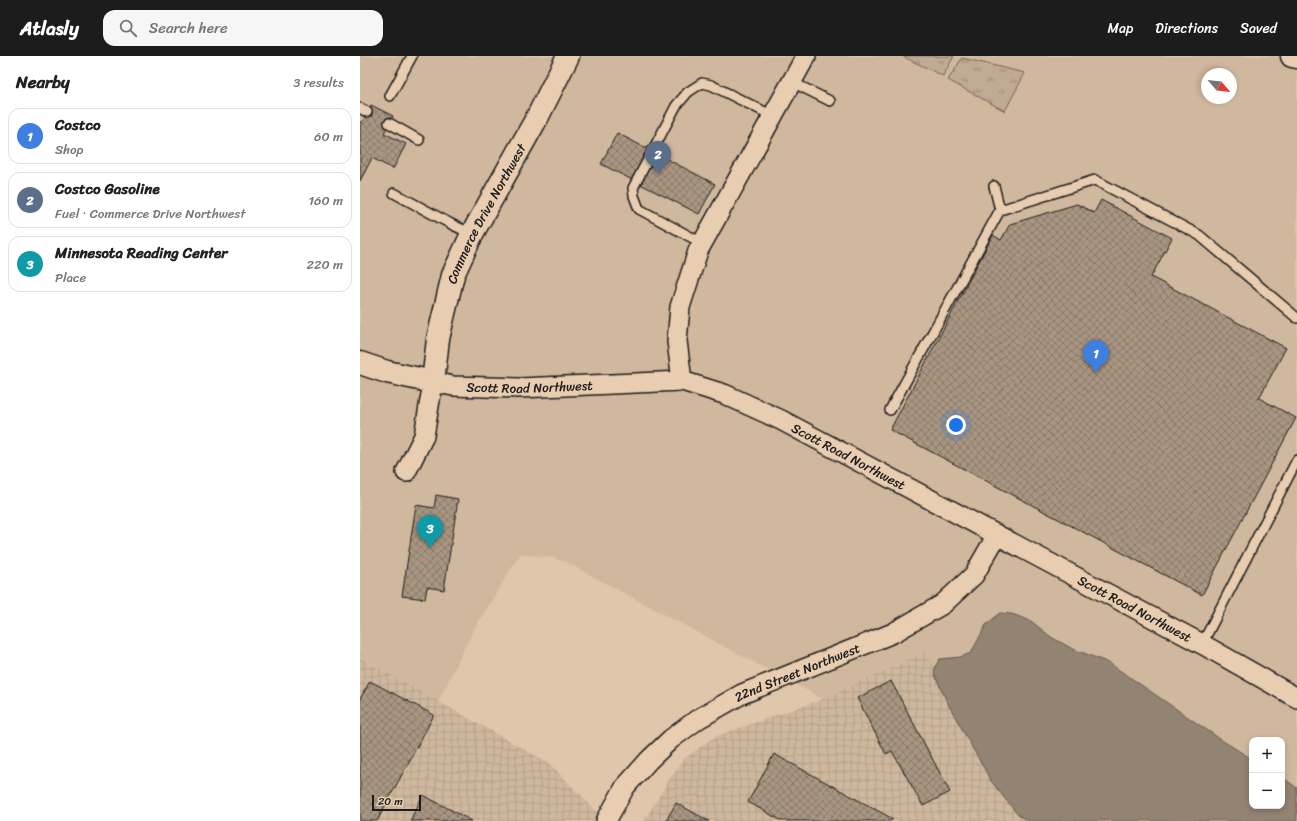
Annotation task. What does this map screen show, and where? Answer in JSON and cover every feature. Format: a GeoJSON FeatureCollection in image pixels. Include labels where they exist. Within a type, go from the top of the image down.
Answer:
{"type":"FeatureCollection","features":[{"type":"Feature","properties":{"kind":"street","name":"Commerce Drive Northwest"},"geometry":{"type":"LineString","coordinates":[[433,382],[438,339],[453,275],[472,234],[538,116],[568,56]]}},
{"type":"Feature","properties":{"kind":"street"},"geometry":{"type":"LineString","coordinates":[[682,381],[677,341],[680,307],[698,251],[806,56]]}},
{"type":"Feature","properties":{"kind":"street"},"geometry":{"type":"LineString","coordinates":[[1292,56],[1297,57]]}},
{"type":"Feature","properties":{"kind":"street","name":"Scott Road Northwest"},"geometry":{"type":"LineString","coordinates":[[360,363],[386,372],[453,386],[519,388],[682,381],[724,394],[781,420],[1202,644],[1297,698]]}},
{"type":"Feature","properties":{"kind":"street"},"geometry":{"type":"LineString","coordinates":[[406,472],[424,436],[433,382]]}},
{"type":"Feature","properties":{"kind":"street","name":"22nd Street Northwest"},"geometry":{"type":"LineString","coordinates":[[606,821],[625,788],[649,760],[671,739],[698,719],[742,694],[893,633],[943,604],[974,575],[996,535]]}},
{"type":"Feature","properties":{"kind":"lane"},"geometry":{"type":"LineString","coordinates":[[390,96],[412,56]]}},
{"type":"Feature","properties":{"kind":"lane"},"geometry":{"type":"LineString","coordinates":[[792,82],[830,101]]}},
{"type":"Feature","properties":{"kind":"lane"},"geometry":{"type":"LineString","coordinates":[[702,243],[639,209],[634,196],[633,188],[676,106],[688,92],[702,83],[711,85],[773,116]]}},
{"type":"Feature","properties":{"kind":"lane"},"geometry":{"type":"LineString","coordinates":[[389,124],[419,140]]}},
{"type":"Feature","properties":{"kind":"lane"},"geometry":{"type":"LineString","coordinates":[[1000,210],[1095,180],[1199,235],[1297,318]]}},
{"type":"Feature","properties":{"kind":"lane"},"geometry":{"type":"LineString","coordinates":[[890,410],[1000,210],[994,186]]}},
{"type":"Feature","properties":{"kind":"lane"},"geometry":{"type":"LineString","coordinates":[[394,193],[472,234]]}},
{"type":"Feature","properties":{"kind":"lane"},"geometry":{"type":"LineString","coordinates":[[1202,644],[1297,460]]}},
{"type":"Feature","properties":{"kind":"shaded area"},"geometry":{"type":"Polygon","coordinates":[[[360,56],[1297,56],[1297,821],[1011,799],[926,651],[823,699],[564,561],[554,558],[520,554],[473,631],[438,702],[360,658],[360,56]]]}},
{"type":"Feature","properties":{"kind":"shaded area"},"geometry":{"type":"Polygon","coordinates":[[[1000,613],[1012,614],[1031,621],[1051,637],[1071,648],[1109,663],[1249,757],[1249,809],[1285,809],[1285,779],[1297,788],[1297,821],[1028,821],[1018,815],[991,781],[947,702],[934,673],[936,665],[940,659],[960,657],[971,653],[986,625],[1000,613]]]}},
{"type":"Feature","properties":{"kind":"shaded area"},"geometry":{"type":"Polygon","coordinates":[[[926,651],[1011,799],[1045,821],[644,821],[669,780],[684,759],[714,737],[823,699],[926,651]]]}},
{"type":"Feature","properties":{"kind":"shaded area"},"geometry":{"type":"Polygon","coordinates":[[[360,658],[549,763],[601,816],[598,821],[360,821],[360,658]]]}},
{"type":"Feature","properties":{"kind":"green space"},"geometry":{"type":"Polygon","coordinates":[[[902,56],[954,56],[943,76],[902,56]]]}},
{"type":"Feature","properties":{"kind":"green space"},"geometry":{"type":"Polygon","coordinates":[[[962,58],[1025,73],[1005,111],[948,80],[962,58]]]}},
{"type":"Feature","properties":{"kind":"building"},"geometry":{"type":"Polygon","coordinates":[[[371,105],[393,116],[384,133],[406,144],[393,169],[372,158],[360,181],[360,121],[362,123],[371,105]]]}},
{"type":"Feature","properties":{"kind":"building"},"geometry":{"type":"Polygon","coordinates":[[[617,133],[715,184],[699,214],[601,164],[617,133]]]}},
{"type":"Feature","properties":{"kind":"building"},"geometry":{"type":"Polygon","coordinates":[[[1101,200],[1172,238],[1151,277],[1286,348],[1259,398],[1296,418],[1202,595],[890,430],[993,235],[1001,240],[1010,224],[1077,204],[1094,213],[1101,200]]]}},
{"type":"Feature","properties":{"kind":"building"},"geometry":{"type":"Polygon","coordinates":[[[436,495],[458,499],[444,590],[427,587],[425,599],[402,596],[416,505],[434,508],[436,495]]]}},
{"type":"Feature","properties":{"kind":"building"},"geometry":{"type":"Polygon","coordinates":[[[370,681],[434,715],[377,821],[360,821],[360,699],[370,681]]]}},
{"type":"Feature","properties":{"kind":"building"},"geometry":{"type":"Polygon","coordinates":[[[891,681],[950,792],[923,806],[892,751],[886,754],[857,698],[891,681]]]}},
{"type":"Feature","properties":{"kind":"building"},"geometry":{"type":"Polygon","coordinates":[[[774,754],[893,819],[891,821],[782,821],[748,802],[774,754]]]}},
{"type":"Feature","properties":{"kind":"building"},"geometry":{"type":"Polygon","coordinates":[[[423,795],[472,821],[410,821],[423,795]]]}},
{"type":"Feature","properties":{"kind":"building"},"geometry":{"type":"Polygon","coordinates":[[[676,803],[709,821],[666,821],[676,803]]]}},
{"type":"Feature","properties":{"kind":"place","name":"Costco Gasoline"},"geometry":{"type":"Point","coordinates":[658,174]}},
{"type":"Feature","properties":{"kind":"place","name":"Costco"},"geometry":{"type":"Point","coordinates":[1096,373]}},
{"type":"Feature","properties":{"kind":"place","name":"Minnesota Reading Center"},"geometry":{"type":"Point","coordinates":[430,548]}}]}
